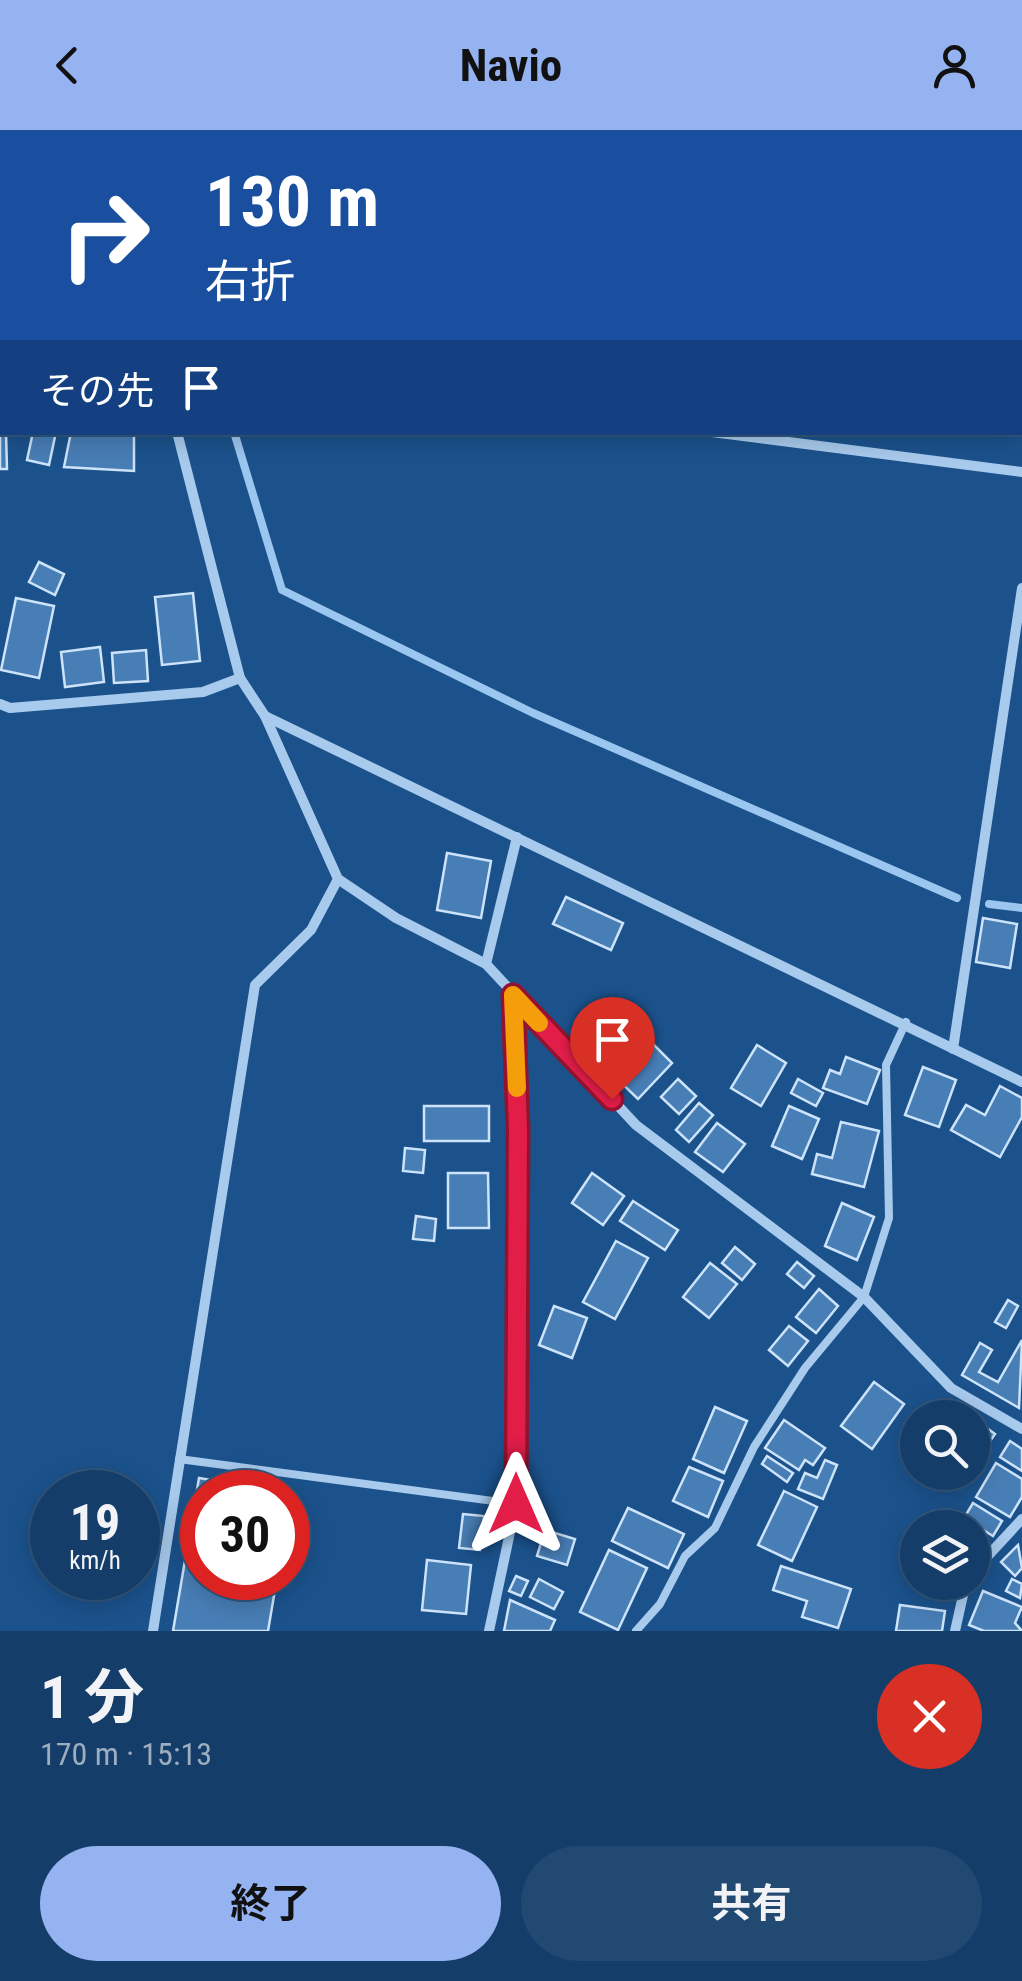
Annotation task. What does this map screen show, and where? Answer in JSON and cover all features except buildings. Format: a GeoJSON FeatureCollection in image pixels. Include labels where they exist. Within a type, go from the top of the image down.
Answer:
{"type":"FeatureCollection","features":[{"type":"Feature","properties":{"kind":"street"},"geometry":{"type":"LineString","coordinates":[[178,435],[240,678],[265,716],[338,879],[396,918],[486,964],[636,1125],[864,1297],[951,1388],[1022,1430]]}},
{"type":"Feature","properties":{"kind":"street"},"geometry":{"type":"LineString","coordinates":[[735,435],[1022,472]]}},
{"type":"Feature","properties":{"kind":"street"},"geometry":{"type":"LineString","coordinates":[[953,1049],[1022,588]]}},
{"type":"Feature","properties":{"kind":"street"},"geometry":{"type":"LineString","coordinates":[[0,704],[10,708],[203,692],[240,678]]}},
{"type":"Feature","properties":{"kind":"street"},"geometry":{"type":"LineString","coordinates":[[265,716],[906,1022],[1022,1082]]}},
{"type":"Feature","properties":{"kind":"street"},"geometry":{"type":"LineString","coordinates":[[486,964],[516,837]]}},
{"type":"Feature","properties":{"kind":"street"},"geometry":{"type":"LineString","coordinates":[[153,1631],[255,985],[311,930],[338,879]]}},
{"type":"Feature","properties":{"kind":"street"},"geometry":{"type":"LineString","coordinates":[[489,1631],[516,1504],[518,1128],[513,995]]}},
{"type":"Feature","properties":{"kind":"street"},"geometry":{"type":"LineString","coordinates":[[990,1554],[1022,1519]]}},
{"type":"Feature","properties":{"kind":"street"},"geometry":{"type":"LineString","coordinates":[[955,1631],[962,1600]]}},
{"type":"Feature","properties":{"kind":"lane"},"geometry":{"type":"LineString","coordinates":[[636,1631],[660,1604],[685,1556],[715,1528],[754,1447],[805,1368],[864,1297],[888,1218],[886,1064],[906,1022]]}},
{"type":"Feature","properties":{"kind":"lane"},"geometry":{"type":"LineString","coordinates":[[179,1459],[516,1504]]}},
{"type":"Feature","properties":{"kind":"waterway"},"geometry":{"type":"LineString","coordinates":[[235,435],[282,590],[533,713],[957,898]]}},
{"type":"Feature","properties":{"kind":"waterway"},"geometry":{"type":"LineString","coordinates":[[989,904],[1022,908]]}},
{"type":"Feature","properties":{"kind":"slow traffic"},"geometry":{"type":"LineString","coordinates":[[517,1088],[513,995],[539,1023]]}},
{"type":"Feature","properties":{"kind":"route"},"geometry":{"type":"LineString","coordinates":[[516,1504],[518,1128],[513,995],[612,1099]]}}]}
